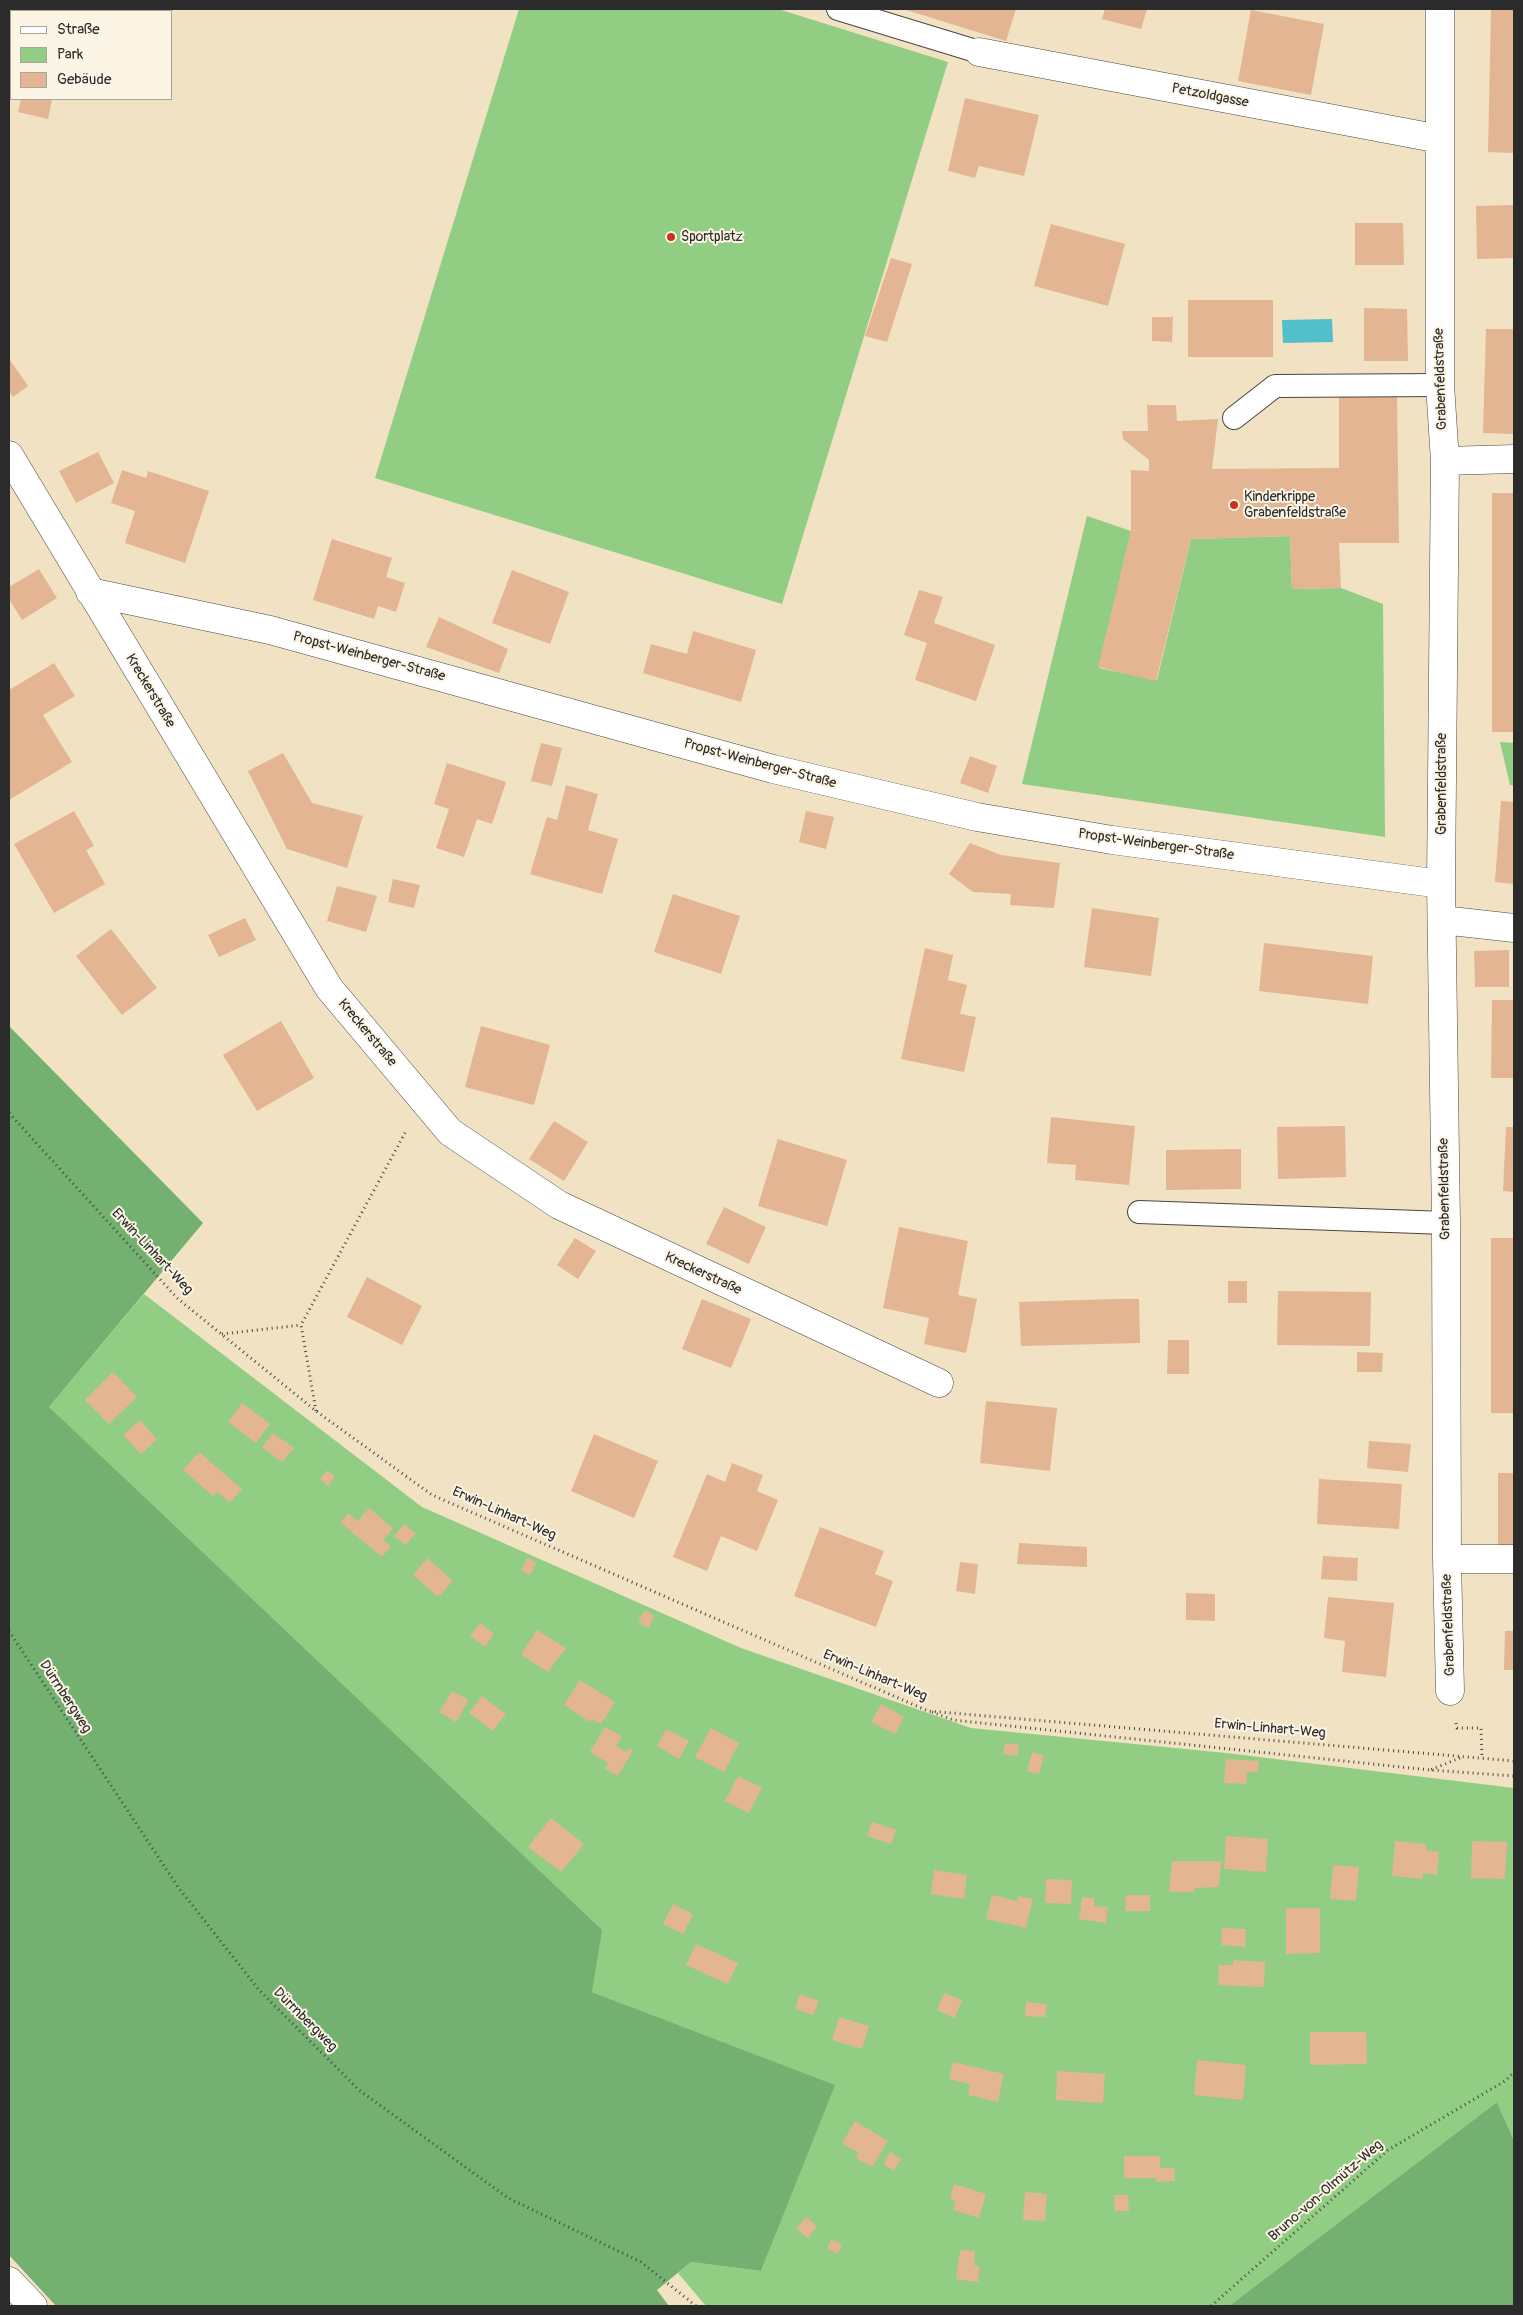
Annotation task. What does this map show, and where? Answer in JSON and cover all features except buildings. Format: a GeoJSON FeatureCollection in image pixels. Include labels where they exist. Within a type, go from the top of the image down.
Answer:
{"type":"FeatureCollection","features":[{"type":"Feature","properties":{"kind":"street","name":"Grabenfeldstraße"},"geometry":{"type":"LineString","coordinates":[[1440,9],[1440,385],[1444,461],[1441,884],[1446,1224],[1446,1559],[1450,1691]]}},
{"type":"Feature","properties":{"kind":"street","name":"Petzoldgasse"},"geometry":{"type":"LineString","coordinates":[[979,52],[1440,139]]}},
{"type":"Feature","properties":{"kind":"street","name":"Kreckerstraße"},"geometry":{"type":"LineString","coordinates":[[9,455],[329,988],[450,1132],[559,1206],[939,1382]]}},
{"type":"Feature","properties":{"kind":"street"},"geometry":{"type":"LineString","coordinates":[[1444,461],[1514,459]]}},
{"type":"Feature","properties":{"kind":"street","name":"Propst-Weinberger-Straße"},"geometry":{"type":"LineString","coordinates":[[90,592],[270,630],[773,769],[977,817],[1112,840],[1441,884]]}},
{"type":"Feature","properties":{"kind":"street"},"geometry":{"type":"LineString","coordinates":[[1442,920],[1514,928]]}},
{"type":"Feature","properties":{"kind":"street","name":"Grabenfeldstraße"},"geometry":{"type":"LineString","coordinates":[[1446,1559],[1514,1559]]}},
{"type":"Feature","properties":{"kind":"street"},"geometry":{"type":"LineString","coordinates":[[9,2281],[33,2306]]}},
{"type":"Feature","properties":{"kind":"lane"},"geometry":{"type":"LineString","coordinates":[[838,9],[979,52]]}},
{"type":"Feature","properties":{"kind":"lane"},"geometry":{"type":"LineString","coordinates":[[1234,418],[1275,386],[1440,385]]}},
{"type":"Feature","properties":{"kind":"lane"},"geometry":{"type":"LineString","coordinates":[[1139,1212],[1446,1224]]}},
{"type":"Feature","properties":{"kind":"path"},"geometry":{"type":"LineString","coordinates":[[316,1411],[301,1325],[422,1099]]}},
{"type":"Feature","properties":{"kind":"path","name":"Erwin-Linhart-Weg"},"geometry":{"type":"LineString","coordinates":[[9,1113],[177,1298],[316,1411],[432,1495],[928,1711],[1514,1761]]}},
{"type":"Feature","properties":{"kind":"path"},"geometry":{"type":"LineString","coordinates":[[222,1334],[301,1325]]}},
{"type":"Feature","properties":{"kind":"path","name":"Dürrnbergweg"},"geometry":{"type":"LineString","coordinates":[[9,1632],[178,1887],[259,1990],[359,2090],[508,2198],[641,2262],[696,2306]]}},
{"type":"Feature","properties":{"kind":"path"},"geometry":{"type":"LineString","coordinates":[[928,1711],[953,1720],[1430,1770],[1514,1776]]}},
{"type":"Feature","properties":{"kind":"path"},"geometry":{"type":"LineString","coordinates":[[1481,1728],[1482,1758]]}},
{"type":"Feature","properties":{"kind":"path"},"geometry":{"type":"LineString","coordinates":[[1430,1770],[1462,1757]]}},
{"type":"Feature","properties":{"kind":"path","name":"Bruno-von-Olmütz-Weg"},"geometry":{"type":"LineString","coordinates":[[1211,2306],[1388,2150],[1505,2081],[1514,2072]]}},
{"type":"Feature","properties":{"kind":"green space","name":"Sportplatz"},"geometry":{"type":"Polygon","coordinates":[[[519,9],[778,9],[948,62],[782,604],[375,478],[519,9]]]}},
{"type":"Feature","properties":{"kind":"green space"},"geometry":{"type":"Polygon","coordinates":[[[1087,516],[1131,531],[1099,668],[1157,680],[1191,539],[1290,536],[1292,589],[1341,588],[1383,604],[1385,837],[1022,784],[1087,516]]]}},
{"type":"Feature","properties":{"kind":"green space"},"geometry":{"type":"Polygon","coordinates":[[[1500,742],[1514,743],[1514,786],[1510,785],[1500,742]]]}},
{"type":"Feature","properties":{"kind":"green space"},"geometry":{"type":"Polygon","coordinates":[[[9,1026],[203,1223],[49,1407],[602,1930],[592,1992],[835,2085],[761,2271],[691,2262],[657,2290],[669,2306],[56,2306],[9,2255],[9,1026]]]}},
{"type":"Feature","properties":{"kind":"green space"},"geometry":{"type":"Polygon","coordinates":[[[144,1294],[422,1507],[741,1648],[971,1728],[1226,1753],[1514,1788],[1514,2141],[1497,2102],[1229,2306],[706,2306],[678,2273],[691,2262],[761,2271],[834,2085],[592,1992],[49,1407],[144,1294]]]}},
{"type":"Feature","properties":{"kind":"green space"},"geometry":{"type":"Polygon","coordinates":[[[1497,2102],[1514,2141],[1514,2306],[1229,2306],[1497,2102]]]}},
{"type":"Feature","properties":{"kind":"water"},"geometry":{"type":"Polygon","coordinates":[[[1332,319],[1333,342],[1283,343],[1282,320],[1332,319]]]}},
{"type":"Feature","properties":{"kind":"place","name":"Sportplatz"},"geometry":{"type":"Point","coordinates":[671,237]}},
{"type":"Feature","properties":{"kind":"place","name":"Kinderkrippe Grabenfeldstraße"},"geometry":{"type":"Point","coordinates":[1234,505]}}]}
